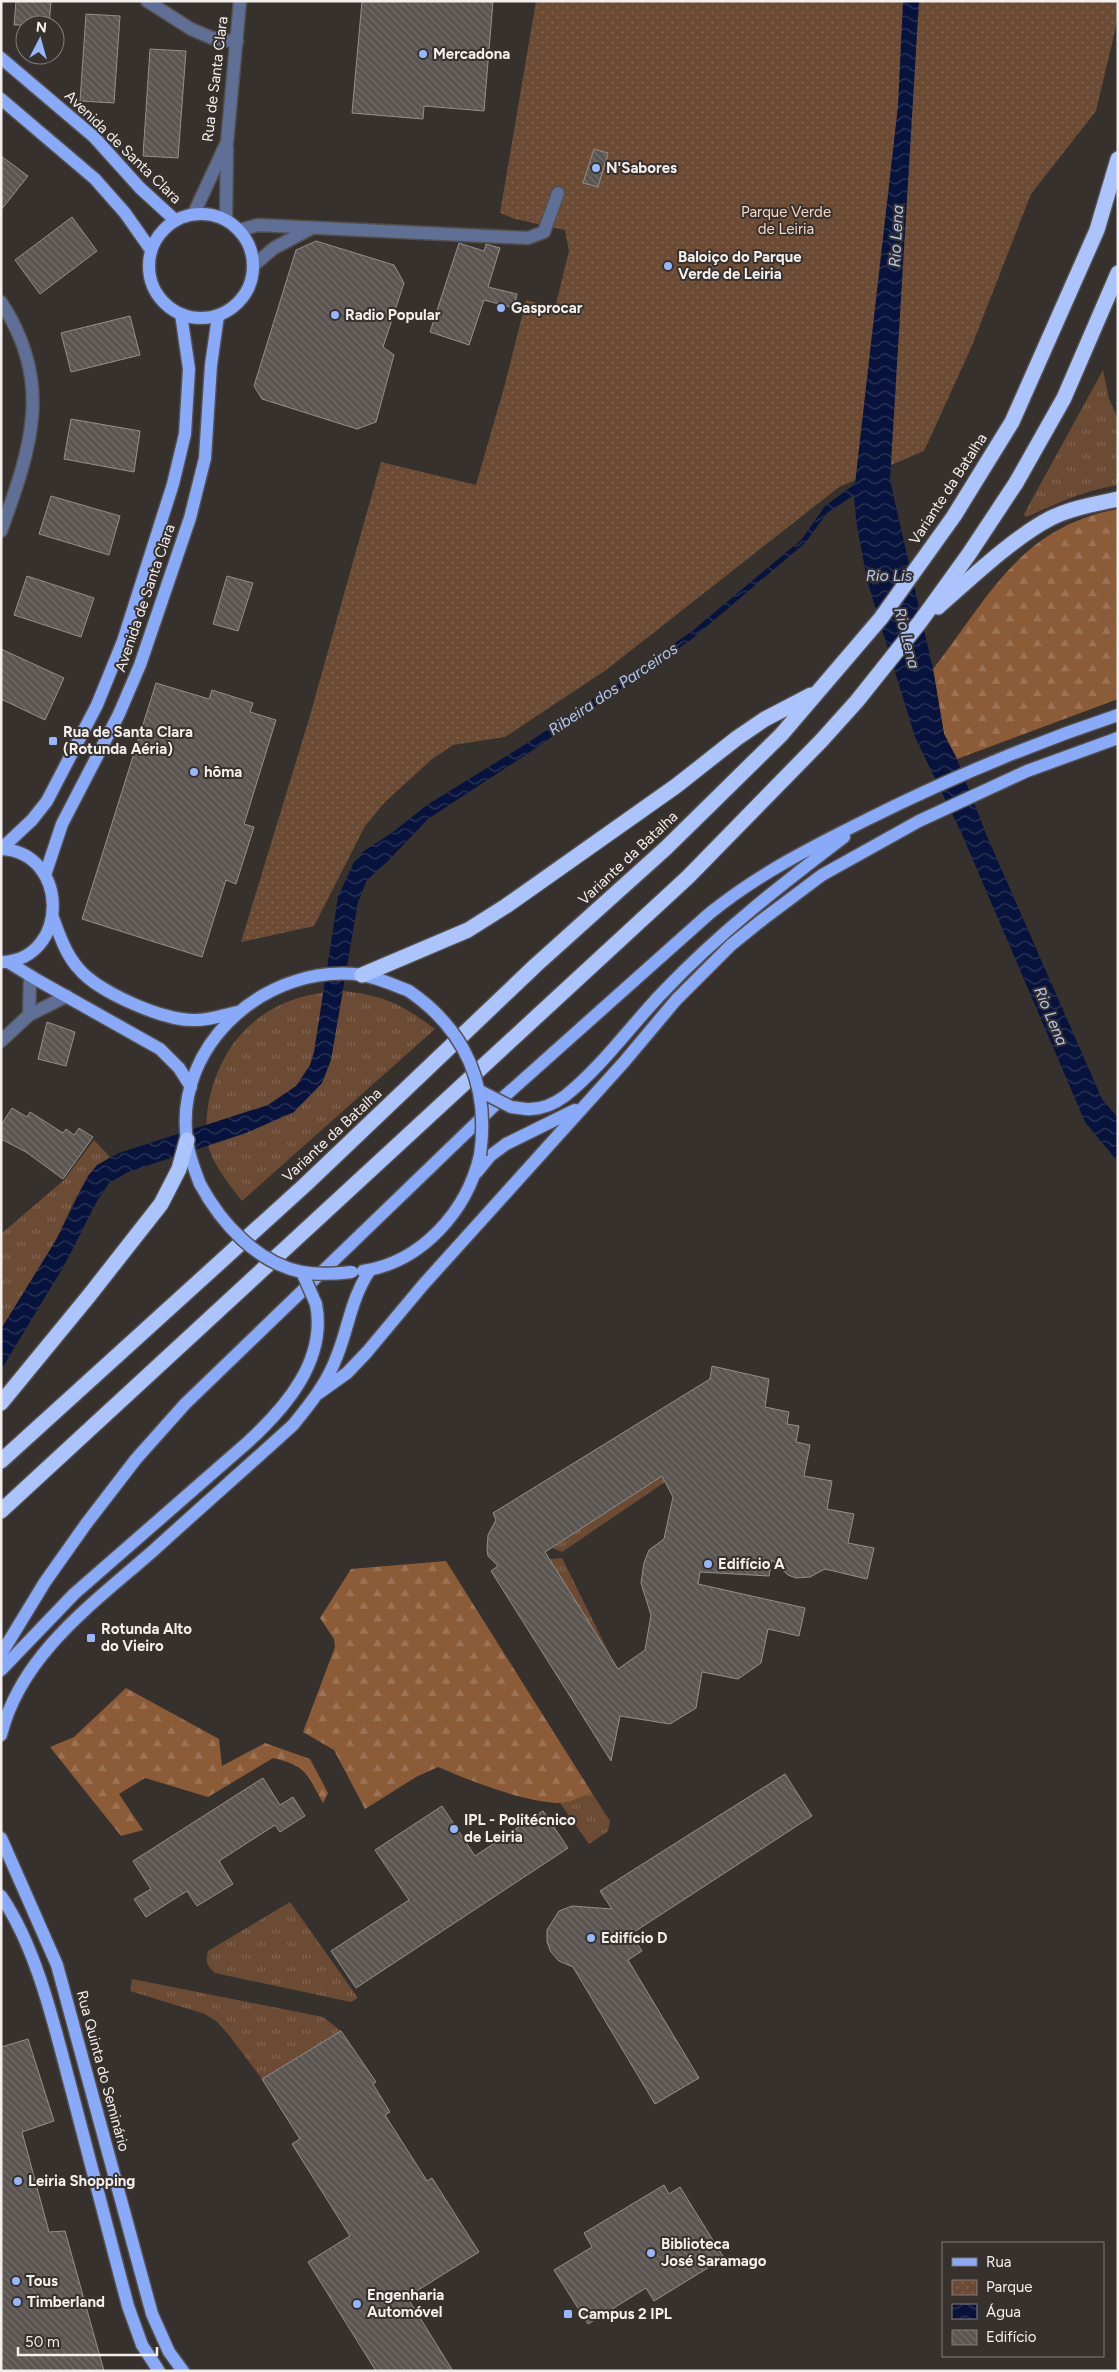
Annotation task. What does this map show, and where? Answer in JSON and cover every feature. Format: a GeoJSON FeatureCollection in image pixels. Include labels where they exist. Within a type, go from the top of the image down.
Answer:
{"type":"FeatureCollection","features":[{"type":"Feature","properties":{"kind":"highway","name":"Variante da Batalha"},"geometry":{"type":"LineString","coordinates":[[1,1460],[305,1185],[536,965],[666,848],[780,735],[881,618],[954,516],[1012,422],[1097,230],[1118,160]]}},
{"type":"Feature","properties":{"kind":"highway"},"geometry":{"type":"LineString","coordinates":[[1,1511],[688,877],[821,741],[857,701],[920,622],[969,554],[1016,483],[1064,398],[1118,273]]}},
{"type":"Feature","properties":{"kind":"highway"},"geometry":{"type":"LineString","coordinates":[[920,622],[1031,529],[1052,518],[1084,506],[1118,499]]}},
{"type":"Feature","properties":{"kind":"highway"},"geometry":{"type":"LineString","coordinates":[[362,975],[468,930],[668,792],[737,738],[765,719],[819,690]]}},
{"type":"Feature","properties":{"kind":"highway"},"geometry":{"type":"LineString","coordinates":[[1,1402],[88,1297],[161,1204],[179,1169],[187,1140]]}},
{"type":"Feature","properties":{"kind":"main road","name":"Avenida de Santa Clara"},"geometry":{"type":"LineString","coordinates":[[1,58],[94,137],[140,188],[175,220]]}},
{"type":"Feature","properties":{"kind":"main road"},"geometry":{"type":"LineString","coordinates":[[1,99],[95,179],[125,213],[151,250]]}},
{"type":"Feature","properties":{"kind":"main road"},"geometry":{"type":"LineString","coordinates":[[194,214],[210,214],[226,219],[240,230],[253,252],[252,281],[244,296],[233,308],[218,316],[206,318],[180,314],[167,306],[157,295],[151,281],[149,266],[151,250],[156,238],[164,228],[175,220],[194,214]]}},
{"type":"Feature","properties":{"kind":"main road","name":"Avenida de Santa Clara"},"geometry":{"type":"LineString","coordinates":[[1,849],[32,820],[47,801],[97,705],[123,641],[173,484],[185,434],[189,369],[180,314]]}},
{"type":"Feature","properties":{"kind":"main road","name":"Avenida de Santa Clara"},"geometry":{"type":"LineString","coordinates":[[45,875],[62,824],[112,729],[140,665],[190,518],[205,458],[211,366],[218,316]]}},
{"type":"Feature","properties":{"kind":"main road"},"geometry":{"type":"LineString","coordinates":[[1,1654],[45,1582],[113,1489],[184,1404],[497,1103],[710,913],[766,872],[907,800],[1014,752],[1118,715]]}},
{"type":"Feature","properties":{"kind":"main road"},"geometry":{"type":"LineString","coordinates":[[319,1393],[347,1373],[367,1352],[423,1285],[676,1000],[731,945],[822,875],[919,821],[1027,770],[1118,738]]}},
{"type":"Feature","properties":{"kind":"main road"},"geometry":{"type":"LineString","coordinates":[[480,1091],[511,1107],[526,1109],[540,1108],[565,1096],[610,1051],[664,990],[724,932],[864,822]]}},
{"type":"Feature","properties":{"kind":"main road"},"geometry":{"type":"LineString","coordinates":[[1,849],[22,854],[35,862],[52,888],[54,903],[53,918],[47,933],[37,946],[23,956],[5,962]]}},
{"type":"Feature","properties":{"kind":"main road"},"geometry":{"type":"LineString","coordinates":[[53,918],[68,955],[80,970],[116,995],[141,1007],[176,1019],[196,1020],[237,1012]]}},
{"type":"Feature","properties":{"kind":"main road"},"geometry":{"type":"LineString","coordinates":[[5,962],[160,1049],[179,1068],[191,1087]]}},
{"type":"Feature","properties":{"kind":"main road"},"geometry":{"type":"LineString","coordinates":[[362,975],[409,991],[428,1006],[454,1035],[471,1065],[480,1091],[483,1108],[480,1155],[476,1174],[466,1196],[434,1236],[402,1258],[370,1270],[302,1272],[266,1256],[235,1232],[211,1204],[200,1184],[187,1140],[188,1104],[191,1087],[207,1050],[225,1024],[237,1012],[263,994],[289,984],[324,976],[362,975]]}},
{"type":"Feature","properties":{"kind":"main road"},"geometry":{"type":"LineString","coordinates":[[476,1174],[490,1156],[506,1144],[522,1134],[551,1124],[587,1102]]}},
{"type":"Feature","properties":{"kind":"main road"},"geometry":{"type":"LineString","coordinates":[[1,1734],[17,1692],[53,1642],[92,1603],[293,1425],[319,1393],[338,1355],[359,1287],[370,1270]]}},
{"type":"Feature","properties":{"kind":"main road"},"geometry":{"type":"LineString","coordinates":[[1,1670],[74,1594],[240,1449],[273,1417],[290,1397],[309,1364],[318,1334],[316,1304],[302,1272]]}},
{"type":"Feature","properties":{"kind":"main road","name":"Rua Quinta do Seminário"},"geometry":{"type":"LineString","coordinates":[[1,1838],[57,1965],[152,2314],[169,2352],[183,2371]]}},
{"type":"Feature","properties":{"kind":"main road"},"geometry":{"type":"LineString","coordinates":[[1,1896],[22,1932],[34,1963],[63,2060],[128,2306],[142,2345],[159,2371]]}},
{"type":"Feature","properties":{"kind":"street"},"geometry":{"type":"LineString","coordinates":[[147,1],[191,29],[212,38],[237,42]]}},
{"type":"Feature","properties":{"kind":"street","name":"Rua de Santa Clara"},"geometry":{"type":"LineString","coordinates":[[194,214],[227,142],[240,1]]}},
{"type":"Feature","properties":{"kind":"street"},"geometry":{"type":"LineString","coordinates":[[226,219],[227,142]]}},
{"type":"Feature","properties":{"kind":"street"},"geometry":{"type":"LineString","coordinates":[[240,230],[258,224],[528,238],[544,232],[558,193]]}},
{"type":"Feature","properties":{"kind":"street"},"geometry":{"type":"LineString","coordinates":[[254,265],[274,248],[312,228]]}},
{"type":"Feature","properties":{"kind":"street"},"geometry":{"type":"LineString","coordinates":[[1,302],[13,320],[25,347],[31,374],[33,400],[32,426],[27,454],[1,531]]}},
{"type":"Feature","properties":{"kind":"street"},"geometry":{"type":"LineString","coordinates":[[28,1015],[30,976]]}},
{"type":"Feature","properties":{"kind":"street"},"geometry":{"type":"LineString","coordinates":[[1,1041],[28,1015],[67,996]]}},
{"type":"Feature","properties":{"kind":"green space","name":"Parque Verde de Leiria"},"geometry":{"type":"Polygon","coordinates":[[[536,1],[1118,1],[1118,18],[1096,111],[1031,194],[971,348],[924,451],[839,487],[606,670],[505,737],[453,745],[431,760],[385,802],[365,826],[314,926],[241,942],[309,719],[381,462],[476,485],[505,384],[526,300],[555,308],[569,251],[565,230],[515,219],[500,213],[536,1]]]}},
{"type":"Feature","properties":{"kind":"green space"},"geometry":{"type":"Polygon","coordinates":[[[1103,370],[1109,399],[1118,419],[1118,485],[1082,494],[1026,517],[1024,514],[1103,370]]]}},
{"type":"Feature","properties":{"kind":"green space"},"geometry":{"type":"Polygon","coordinates":[[[1118,509],[1118,699],[957,759],[944,734],[933,669],[990,592],[1009,569],[1031,549],[1055,532],[1084,518],[1118,509]]]}},
{"type":"Feature","properties":{"kind":"green space"},"geometry":{"type":"Polygon","coordinates":[[[343,991],[392,1002],[435,1029],[242,1201],[219,1170],[209,1149],[207,1130],[208,1109],[218,1072],[228,1052],[241,1034],[257,1019],[275,1007],[318,993],[343,991]]]}},
{"type":"Feature","properties":{"kind":"green space"},"geometry":{"type":"Polygon","coordinates":[[[94,1140],[110,1157],[91,1174],[84,1184],[50,1252],[1,1329],[1,1234],[64,1180],[94,1140]]]}},
{"type":"Feature","properties":{"kind":"green space"},"geometry":{"type":"Polygon","coordinates":[[[662,1476],[665,1482],[562,1552],[552,1548],[662,1476]]]}},
{"type":"Feature","properties":{"kind":"green space"},"geometry":{"type":"Polygon","coordinates":[[[562,1558],[611,1657],[549,1559],[562,1558]]]}},
{"type":"Feature","properties":{"kind":"green space"},"geometry":{"type":"Polygon","coordinates":[[[446,1561],[592,1793],[563,1803],[545,1802],[497,1790],[438,1767],[416,1777],[365,1809],[334,1750],[303,1732],[335,1647],[334,1639],[320,1618],[351,1569],[446,1561]]]}},
{"type":"Feature","properties":{"kind":"green space"},"geometry":{"type":"Polygon","coordinates":[[[126,1688],[219,1739],[222,1766],[265,1743],[310,1759],[328,1793],[323,1803],[309,1778],[300,1768],[273,1758],[208,1797],[145,1778],[119,1794],[143,1830],[121,1836],[50,1747],[74,1737],[126,1688]]]}},
{"type":"Feature","properties":{"kind":"green space"},"geometry":{"type":"Polygon","coordinates":[[[592,1793],[610,1821],[608,1831],[589,1844],[560,1803],[592,1793]]]}},
{"type":"Feature","properties":{"kind":"green space"},"geometry":{"type":"Polygon","coordinates":[[[290,1902],[358,1998],[351,2002],[215,1973],[208,1966],[208,1951],[290,1902]]]}},
{"type":"Feature","properties":{"kind":"green space"},"geometry":{"type":"Polygon","coordinates":[[[132,1979],[323,2017],[341,2031],[262,2079],[217,2022],[205,2014],[130,1991],[132,1979]]]}},
{"type":"Feature","properties":{"kind":"water","name":"Rio Lis"},"geometry":{"type":"Polygon","coordinates":[[[903,1],[919,1],[890,480],[933,669],[944,734],[957,759],[986,834],[1102,1099],[1118,1118],[1118,1162],[1085,1122],[961,832],[915,737],[867,580],[856,520],[854,495],[827,513],[805,543],[692,639],[533,750],[428,819],[367,880],[358,902],[331,1060],[322,1083],[294,1112],[246,1133],[128,1172],[109,1183],[97,1201],[65,1264],[1,1370],[1,1329],[56,1240],[88,1176],[97,1165],[119,1153],[268,1105],[296,1086],[310,1065],[314,1052],[338,897],[354,862],[364,851],[393,832],[427,805],[529,742],[691,632],[802,539],[825,506],[855,484],[898,106],[903,1]]]}},
{"type":"Feature","properties":{"kind":"building"},"geometry":{"type":"Polygon","coordinates":[[[16,1],[51,1],[50,15],[15,15],[14,25],[16,1]]]}},
{"type":"Feature","properties":{"kind":"building","name":"Mercadona"},"geometry":{"type":"Polygon","coordinates":[[[362,1],[493,1],[484,111],[424,106],[423,119],[352,113],[362,1]]]}},
{"type":"Feature","properties":{"kind":"building"},"geometry":{"type":"Polygon","coordinates":[[[86,14],[120,16],[114,103],[80,101],[86,14]]]}},
{"type":"Feature","properties":{"kind":"building"},"geometry":{"type":"Polygon","coordinates":[[[150,49],[186,51],[178,158],[143,156],[150,49]]]}},
{"type":"Feature","properties":{"kind":"building","name":"N'Sabores"},"geometry":{"type":"Polygon","coordinates":[[[594,149],[608,153],[598,187],[583,183],[594,149]]]}},
{"type":"Feature","properties":{"kind":"building"},"geometry":{"type":"Polygon","coordinates":[[[1,156],[28,176],[1,210],[1,156]]]}},
{"type":"Feature","properties":{"kind":"building"},"geometry":{"type":"Polygon","coordinates":[[[72,217],[97,251],[40,294],[15,260],[72,217]]]}},
{"type":"Feature","properties":{"kind":"building","name":"Radio Popular"},"geometry":{"type":"Polygon","coordinates":[[[316,241],[394,265],[404,283],[383,347],[394,355],[376,422],[357,429],[262,399],[254,386],[296,250],[316,241]]]}},
{"type":"Feature","properties":{"kind":"building"},"geometry":{"type":"Polygon","coordinates":[[[459,243],[484,251],[486,244],[500,248],[488,287],[517,294],[514,308],[484,300],[469,345],[430,332],[459,243]]]}},
{"type":"Feature","properties":{"kind":"building"},"geometry":{"type":"Polygon","coordinates":[[[130,316],[140,355],[71,372],[61,333],[130,316]]]}},
{"type":"Feature","properties":{"kind":"building"},"geometry":{"type":"Polygon","coordinates":[[[71,419],[140,431],[134,472],[64,459],[71,419]]]}},
{"type":"Feature","properties":{"kind":"building"},"geometry":{"type":"Polygon","coordinates":[[[51,496],[120,516],[109,555],[39,534],[51,496]]]}},
{"type":"Feature","properties":{"kind":"building"},"geometry":{"type":"Polygon","coordinates":[[[27,576],[94,598],[81,637],[14,615],[27,576]]]}},
{"type":"Feature","properties":{"kind":"building"},"geometry":{"type":"Polygon","coordinates":[[[227,576],[253,583],[238,631],[213,624],[227,576]]]}},
{"type":"Feature","properties":{"kind":"building"},"geometry":{"type":"Polygon","coordinates":[[[1,649],[64,678],[45,720],[1,699],[1,649]]]}},
{"type":"Feature","properties":{"kind":"building","name":"hôma"},"geometry":{"type":"Polygon","coordinates":[[[156,683],[209,699],[212,690],[253,703],[250,712],[276,720],[244,824],[254,827],[236,884],[226,880],[202,957],[82,919],[156,683]]]}},
{"type":"Feature","properties":{"kind":"building"},"geometry":{"type":"Polygon","coordinates":[[[47,1022],[75,1032],[66,1066],[38,1059],[47,1022]]]}},
{"type":"Feature","properties":{"kind":"building"},"geometry":{"type":"Polygon","coordinates":[[[12,1108],[27,1117],[30,1112],[63,1133],[66,1129],[74,1135],[79,1128],[93,1137],[63,1179],[26,1152],[1,1139],[1,1125],[12,1108]]]}},
{"type":"Feature","properties":{"kind":"building","name":"Edifício A"},"geometry":{"type":"Polygon","coordinates":[[[712,1366],[769,1379],[765,1407],[789,1412],[787,1424],[799,1426],[796,1442],[810,1445],[804,1476],[832,1481],[827,1509],[854,1514],[848,1543],[874,1548],[867,1579],[825,1569],[810,1577],[796,1578],[788,1575],[772,1560],[769,1576],[700,1572],[698,1584],[805,1608],[799,1636],[768,1629],[761,1663],[738,1679],[702,1672],[696,1708],[670,1724],[620,1716],[611,1761],[491,1571],[498,1566],[488,1556],[487,1550],[488,1535],[496,1520],[493,1513],[710,1379],[712,1366]],[[662,1476],[545,1552],[618,1669],[645,1650],[651,1615],[641,1583],[644,1563],[649,1550],[664,1539],[673,1497],[662,1476]]]}},
{"type":"Feature","properties":{"kind":"building","name":"Edifício D"},"geometry":{"type":"Polygon","coordinates":[[[785,1774],[812,1816],[631,1934],[642,1951],[628,1960],[699,2078],[655,2104],[573,1967],[559,1961],[551,1952],[547,1942],[547,1930],[559,1911],[572,1906],[612,1909],[600,1891],[785,1774]]]}},
{"type":"Feature","properties":{"kind":"building"},"geometry":{"type":"Polygon","coordinates":[[[263,1778],[280,1805],[293,1797],[305,1816],[280,1832],[275,1825],[219,1861],[233,1884],[197,1906],[187,1891],[146,1917],[134,1899],[151,1889],[133,1861],[263,1778]]]}},
{"type":"Feature","properties":{"kind":"building"},"geometry":{"type":"Polygon","coordinates":[[[442,1806],[475,1856],[543,1811],[568,1848],[356,1988],[331,1951],[409,1900],[375,1850],[442,1806]]]}},
{"type":"Feature","properties":{"kind":"building"},"geometry":{"type":"Polygon","coordinates":[[[341,2031],[376,2082],[373,2084],[390,2112],[385,2115],[427,2181],[432,2178],[479,2252],[407,2297],[453,2371],[376,2371],[308,2262],[350,2236],[292,2144],[300,2139],[262,2079],[341,2031]]]}},
{"type":"Feature","properties":{"kind":"building","name":"Leiria Shopping"},"geometry":{"type":"Polygon","coordinates":[[[28,2039],[54,2121],[22,2132],[49,2232],[65,2231],[104,2371],[1,2371],[1,2047],[28,2039]]]}},
{"type":"Feature","properties":{"kind":"building","name":"Biblioteca José Saramago"},"geometry":{"type":"Polygon","coordinates":[[[664,2185],[669,2194],[680,2187],[724,2258],[654,2301],[646,2288],[588,2324],[554,2270],[592,2247],[584,2233],[664,2185]]]}},
{"type":"Feature","properties":{"kind":"place","name":"Mercadona"},"geometry":{"type":"Point","coordinates":[423,54]}},
{"type":"Feature","properties":{"kind":"place","name":"N'Sabores"},"geometry":{"type":"Point","coordinates":[596,168]}},
{"type":"Feature","properties":{"kind":"place","name":"Baloiço do Parque Verde de Leiria"},"geometry":{"type":"Point","coordinates":[668,266]}},
{"type":"Feature","properties":{"kind":"place","name":"Gasprocar"},"geometry":{"type":"Point","coordinates":[501,308]}},
{"type":"Feature","properties":{"kind":"place","name":"Radio Popular"},"geometry":{"type":"Point","coordinates":[335,315]}},
{"type":"Feature","properties":{"kind":"place","name":"Rua de Santa Clara (Rotunda Aéria)"},"geometry":{"type":"Point","coordinates":[53,741]}},
{"type":"Feature","properties":{"kind":"place","name":"hôma"},"geometry":{"type":"Point","coordinates":[194,772]}},
{"type":"Feature","properties":{"kind":"place","name":"Edifício A"},"geometry":{"type":"Point","coordinates":[708,1564]}},
{"type":"Feature","properties":{"kind":"place","name":"Rotunda Alto do Vieiro"},"geometry":{"type":"Point","coordinates":[91,1638]}},
{"type":"Feature","properties":{"kind":"place","name":"IPL - Politécnico de Leiria"},"geometry":{"type":"Point","coordinates":[454,1829]}},
{"type":"Feature","properties":{"kind":"place","name":"Edifício D"},"geometry":{"type":"Point","coordinates":[591,1938]}},
{"type":"Feature","properties":{"kind":"place","name":"Leiria Shopping"},"geometry":{"type":"Point","coordinates":[18,2181]}},
{"type":"Feature","properties":{"kind":"place","name":"Biblioteca José Saramago"},"geometry":{"type":"Point","coordinates":[651,2253]}},
{"type":"Feature","properties":{"kind":"place","name":"Tous"},"geometry":{"type":"Point","coordinates":[16,2281]}},
{"type":"Feature","properties":{"kind":"place","name":"Timberland"},"geometry":{"type":"Point","coordinates":[17,2302]}},
{"type":"Feature","properties":{"kind":"place","name":"Engenharia Automóvel"},"geometry":{"type":"Point","coordinates":[357,2304]}},
{"type":"Feature","properties":{"kind":"place","name":"Campus 2 IPL"},"geometry":{"type":"Point","coordinates":[568,2314]}},
{"type":"Feature","properties":{"kind":"water label","name":"Rio Lena"},"geometry":{"type":"Point","coordinates":[896,236]}},
{"type":"Feature","properties":{"kind":"water label","name":"Rio Lena"},"geometry":{"type":"Point","coordinates":[907,638]}},
{"type":"Feature","properties":{"kind":"water label","name":"Ribeira dos Parceiros"},"geometry":{"type":"Point","coordinates":[613,689]}},
{"type":"Feature","properties":{"kind":"water label","name":"Rio Lena"},"geometry":{"type":"Point","coordinates":[1051,1016]}}]}
